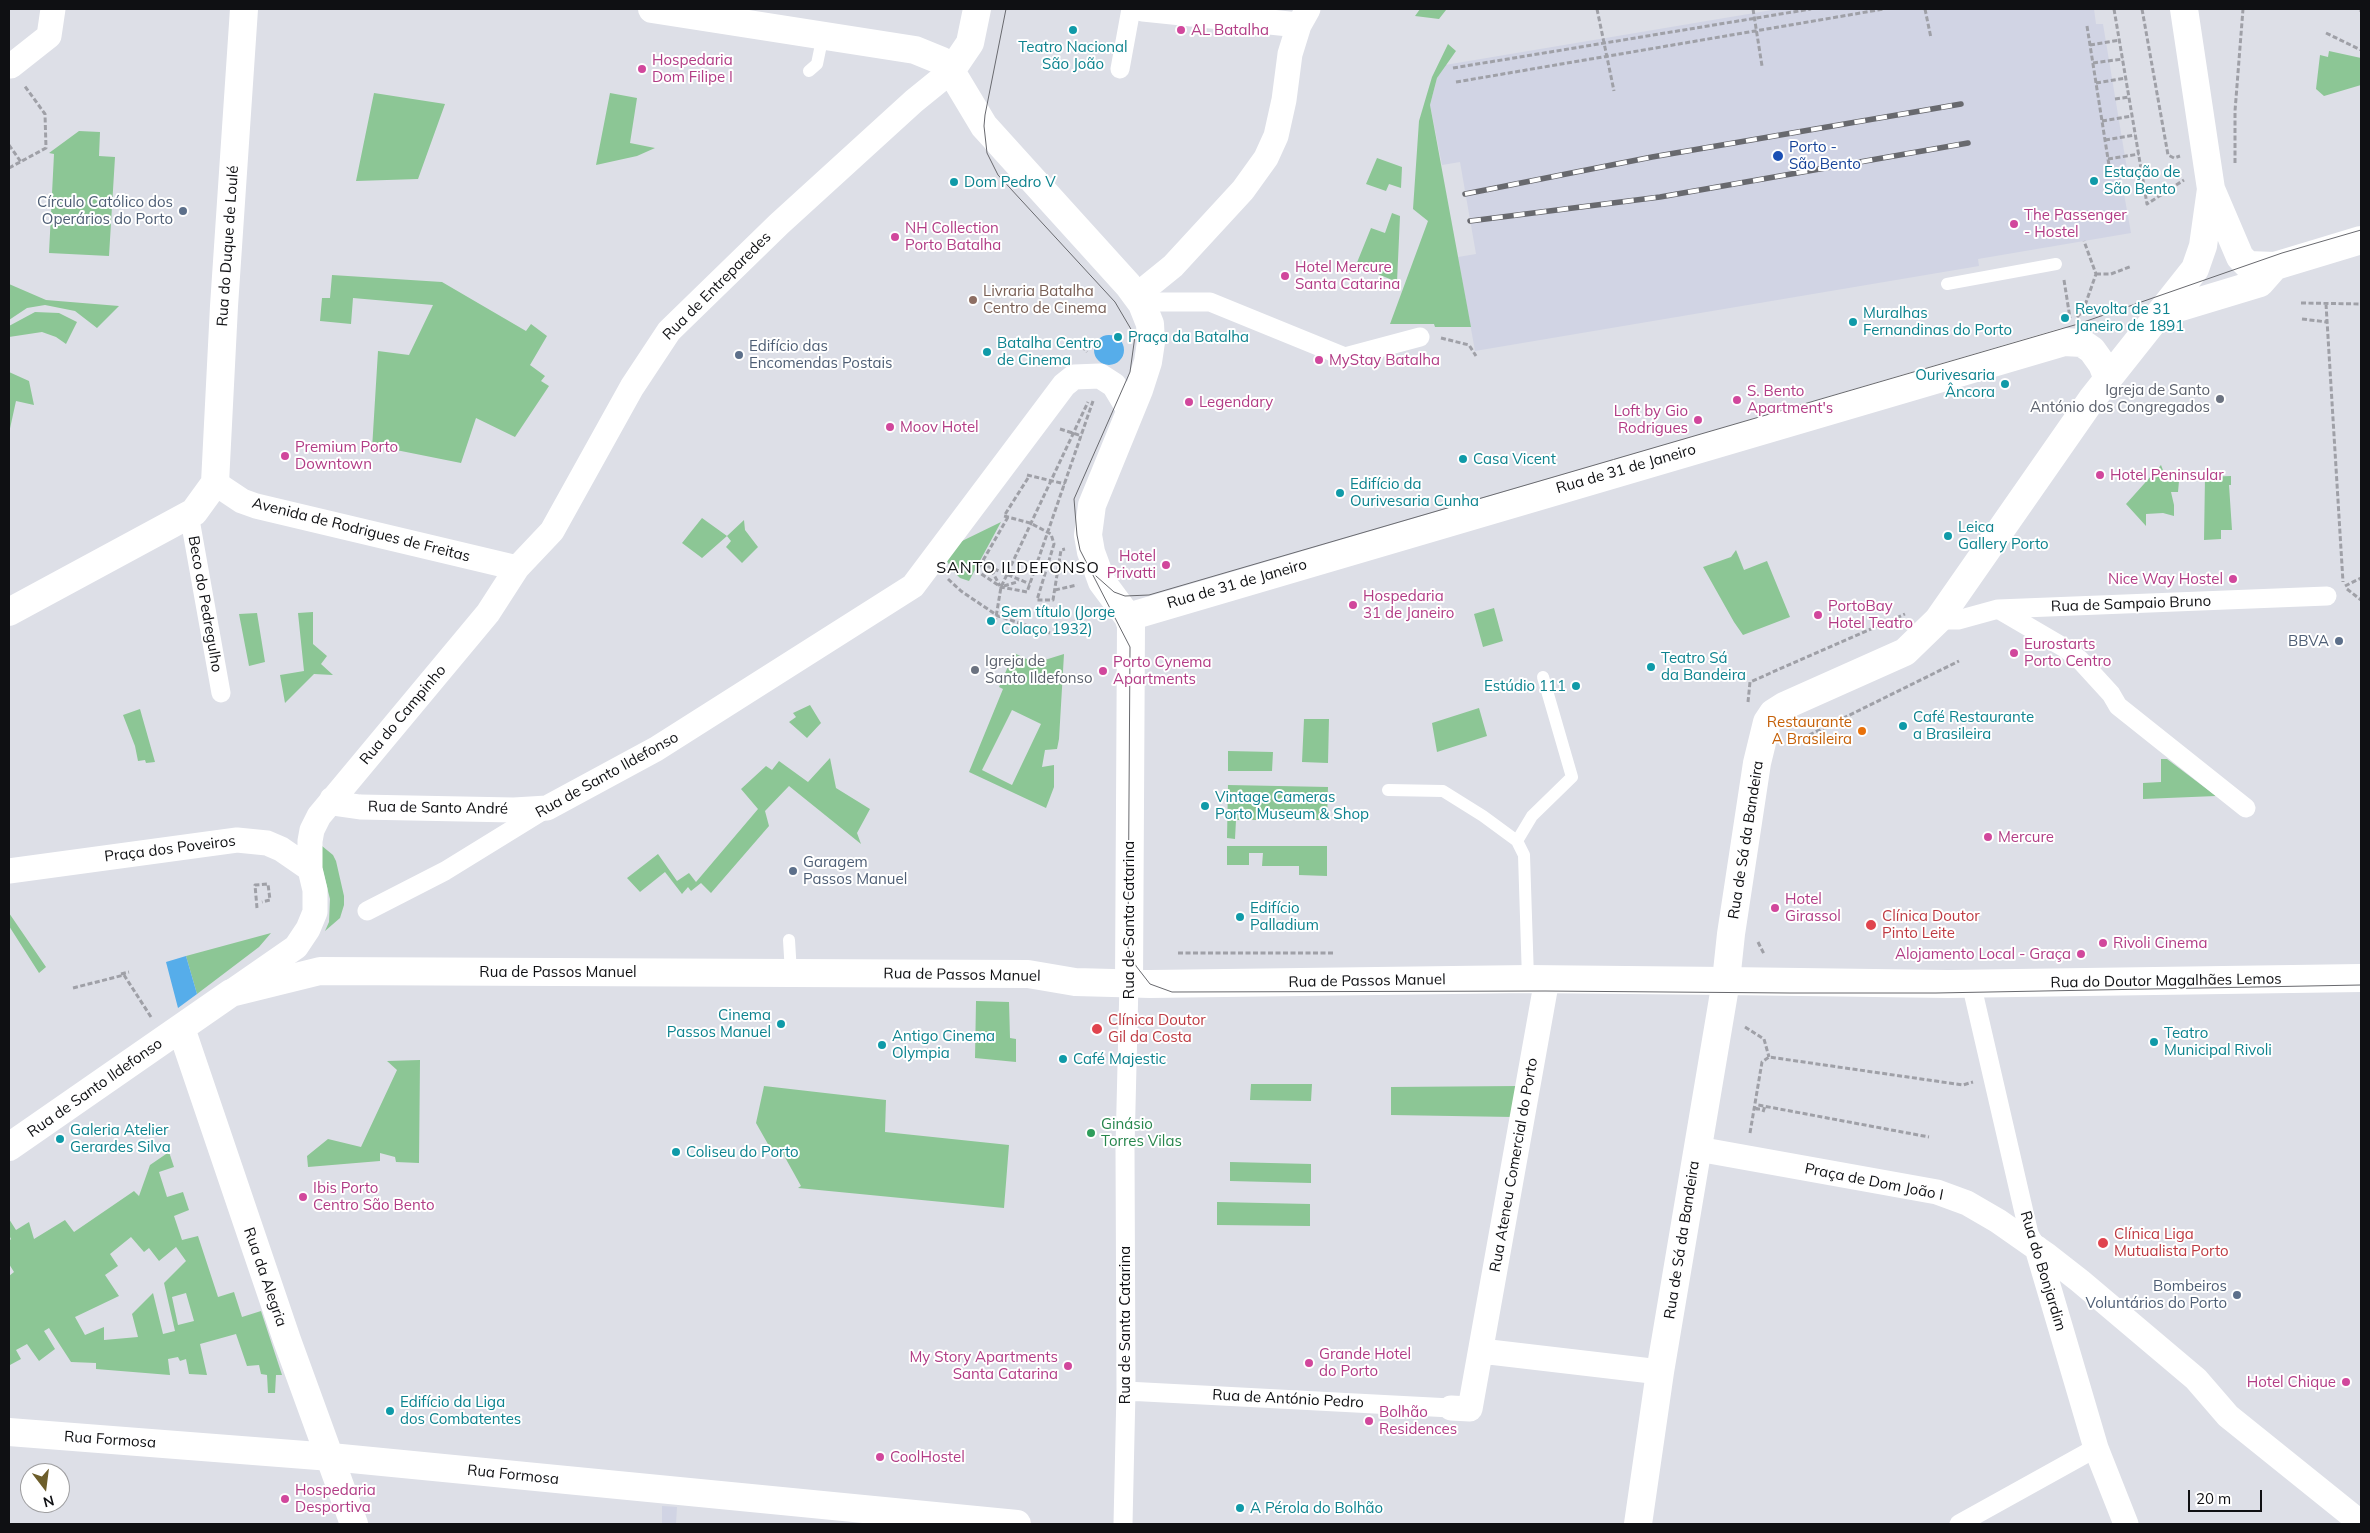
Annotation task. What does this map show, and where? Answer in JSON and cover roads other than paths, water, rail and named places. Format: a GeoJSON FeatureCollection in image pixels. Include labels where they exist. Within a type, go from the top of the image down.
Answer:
{"type":"FeatureCollection","features":[{"type":"Feature","properties":{"kind":"street"},"geometry":{"type":"LineString","coordinates":[[10,67],[49,36],[53,9]]}},
{"type":"Feature","properties":{"kind":"street","name":"Rua do Duque de Loulé"},"geometry":{"type":"LineString","coordinates":[[215,483],[224,306],[244,9]]}},
{"type":"Feature","properties":{"kind":"street"},"geometry":{"type":"LineString","coordinates":[[652,9],[915,50],[942,61],[951,71],[984,126],[1139,300],[1150,324],[1151,342],[1139,390],[1129,410],[1088,520],[1091,552],[1102,582],[1128,617]]}},
{"type":"Feature","properties":{"kind":"street"},"geometry":{"type":"LineString","coordinates":[[951,71],[970,43],[977,9]]}},
{"type":"Feature","properties":{"kind":"street"},"geometry":{"type":"LineString","coordinates":[[1120,70],[1131,9]]}},
{"type":"Feature","properties":{"kind":"street"},"geometry":{"type":"LineString","coordinates":[[1139,300],[1243,190],[1266,158],[1276,136],[1284,100],[1290,54],[1303,17],[1143,9]]}},
{"type":"Feature","properties":{"kind":"street"},"geometry":{"type":"LineString","coordinates":[[2184,9],[2211,189],[2240,257],[2248,265],[2275,266],[2361,240]]}},
{"type":"Feature","properties":{"kind":"street","name":"Rua de Entreparedes"},"geometry":{"type":"LineString","coordinates":[[517,568],[552,531],[632,387],[669,331],[779,224],[914,101],[951,71]]}},
{"type":"Feature","properties":{"kind":"street","name":"Rua de Sá da Bandeira"},"geometry":{"type":"LineString","coordinates":[[1638,1524],[1660,1372],[1726,981],[1731,934],[1757,763],[1766,722],[1773,713],[1784,706],[1905,652],[1938,620],[2108,379],[2195,269],[2203,246],[2211,189]]}},
{"type":"Feature","properties":{"kind":"street"},"geometry":{"type":"LineString","coordinates":[[2155,320],[2174,309],[2260,283],[2275,266]]}},
{"type":"Feature","properties":{"kind":"street"},"geometry":{"type":"LineString","coordinates":[[1139,300],[1156,302],[1210,302],[1345,357],[1429,337]]}},
{"type":"Feature","properties":{"kind":"street","name":"Rua de 31 de Janeiro"},"geometry":{"type":"LineString","coordinates":[[1128,617],[2064,342],[2082,344],[2092,350],[2102,364],[2108,379]]}},
{"type":"Feature","properties":{"kind":"street","name":"Rua de Santo Ildefonso"},"geometry":{"type":"LineString","coordinates":[[367,911],[445,871],[547,808],[656,749],[844,632],[914,586],[1064,385],[1074,377],[1100,376],[1114,385],[1129,410]]}},
{"type":"Feature","properties":{"kind":"street"},"geometry":{"type":"LineString","coordinates":[[9,612],[189,514],[202,504],[215,483]]}},
{"type":"Feature","properties":{"kind":"street","name":"Avenida de Rodrigues de Freitas"},"geometry":{"type":"LineString","coordinates":[[215,483],[242,501],[256,506],[517,568]]}},
{"type":"Feature","properties":{"kind":"street","name":"Beco do Pedregulho"},"geometry":{"type":"LineString","coordinates":[[189,514],[221,693]]}},
{"type":"Feature","properties":{"kind":"street","name":"Rua do Campinho"},"geometry":{"type":"LineString","coordinates":[[310,869],[310,841],[312,830],[319,816],[488,613],[517,568]]}},
{"type":"Feature","properties":{"kind":"street","name":"Rua de Sampaio Bruno"},"geometry":{"type":"LineString","coordinates":[[1938,620],[1958,620],[1998,609],[2326,596]]}},
{"type":"Feature","properties":{"kind":"street"},"geometry":{"type":"LineString","coordinates":[[1998,609],[2063,647],[2079,659],[2111,694],[2118,706],[2246,808]]}},
{"type":"Feature","properties":{"kind":"street","name":"Rua de Santa Catarina"},"geometry":{"type":"LineString","coordinates":[[1123,1524],[1126,1391],[1125,1148],[1129,983],[1131,625],[1128,617]]}},
{"type":"Feature","properties":{"kind":"street","name":"Rua de Santo André"},"geometry":{"type":"LineString","coordinates":[[332,799],[339,804],[360,806],[514,810],[547,808]]}},
{"type":"Feature","properties":{"kind":"street","name":"Praça dos Poveiros"},"geometry":{"type":"LineString","coordinates":[[9,871],[237,840],[274,846],[310,869]]}},
{"type":"Feature","properties":{"kind":"street"},"geometry":{"type":"LineString","coordinates":[[181,1028],[296,947],[308,929],[315,905],[315,890],[310,869]]}},
{"type":"Feature","properties":{"kind":"street","name":"Rua de Passos Manuel"},"geometry":{"type":"LineString","coordinates":[[231,992],[320,971],[1028,974],[1075,982],[1129,983],[1537,979],[1726,981]]}},
{"type":"Feature","properties":{"kind":"street","name":"Rua do Doutor Magalhães Lemos"},"geometry":{"type":"LineString","coordinates":[[1971,983],[2361,978]]}},
{"type":"Feature","properties":{"kind":"street","name":"Rua Ateneu Comercial do Porto"},"geometry":{"type":"LineString","coordinates":[[1451,1408],[1470,1409],[1481,1351],[1537,979]]}},
{"type":"Feature","properties":{"kind":"street"},"geometry":{"type":"LineString","coordinates":[[1726,981],[1971,983]]}},
{"type":"Feature","properties":{"kind":"street","name":"Rua do Bonjardim"},"geometry":{"type":"LineString","coordinates":[[1971,983],[2029,1234],[2036,1248],[2096,1448],[2126,1524]]}},
{"type":"Feature","properties":{"kind":"street","name":"Rua de Santo Ildefonso"},"geometry":{"type":"LineString","coordinates":[[9,1147],[181,1028]]}},
{"type":"Feature","properties":{"kind":"street","name":"Rua da Alegria"},"geometry":{"type":"LineString","coordinates":[[181,1028],[284,1331],[354,1524]]}},
{"type":"Feature","properties":{"kind":"street","name":"Praça de Dom João I"},"geometry":{"type":"LineString","coordinates":[[1698,1149],[1937,1192],[1966,1203],[1982,1212],[2074,1276],[2196,1379],[2228,1416],[2361,1523]]}},
{"type":"Feature","properties":{"kind":"street"},"geometry":{"type":"LineString","coordinates":[[1481,1351],[1660,1372]]}},
{"type":"Feature","properties":{"kind":"street","name":"Rua de António Pedro"},"geometry":{"type":"LineString","coordinates":[[1126,1391],[1451,1408]]}},
{"type":"Feature","properties":{"kind":"street","name":"Rua Formosa"},"geometry":{"type":"LineString","coordinates":[[9,1432],[331,1457],[1017,1524]]}},
{"type":"Feature","properties":{"kind":"street"},"geometry":{"type":"LineString","coordinates":[[1959,1524],[2096,1448]]}},
{"type":"Feature","properties":{"kind":"lane"},"geometry":{"type":"LineString","coordinates":[[809,71],[817,64],[823,35]]}},
{"type":"Feature","properties":{"kind":"lane"},"geometry":{"type":"LineString","coordinates":[[1947,284],[2056,264]]}},
{"type":"Feature","properties":{"kind":"lane"},"geometry":{"type":"LineString","coordinates":[[1517,841],[1532,816],[1572,777],[1543,677]]}},
{"type":"Feature","properties":{"kind":"lane"},"geometry":{"type":"LineString","coordinates":[[1388,790],[1443,791],[1517,841],[1524,854],[1537,979]]}},
{"type":"Feature","properties":{"kind":"lane"},"geometry":{"type":"LineString","coordinates":[[790,940],[790,973]]}},
{"type":"Feature","properties":{"kind":"water"},"geometry":{"type":"Polygon","coordinates":[[[1109,335],[1119,340],[1124,350],[1119,360],[1109,365],[1099,360],[1094,350],[1099,340],[1109,335]]]}},
{"type":"Feature","properties":{"kind":"water"},"geometry":{"type":"Polygon","coordinates":[[[186,956],[197,994],[178,1008],[166,962],[186,956]]]}},
{"type":"Feature","properties":{"kind":"tram line"},"geometry":{"type":"LineString","coordinates":[[1006,9],[985,115],[984,126],[987,153],[998,175],[1115,302],[1135,336],[1130,372],[1074,499],[1080,550],[1130,647],[1128,948],[1136,966],[1150,984],[1172,992],[1545,991],[1789,993],[1936,993],[2361,985]]}},
{"type":"Feature","properties":{"kind":"tram line"},"geometry":{"type":"LineString","coordinates":[[1096,576],[1114,592],[1125,596],[1149,595],[2078,324],[2282,253],[2361,230]]}},
{"type":"Feature","properties":{"kind":"railway"},"geometry":{"type":"LineString","coordinates":[[1465,194],[1652,157],[1961,104]]}},
{"type":"Feature","properties":{"kind":"railway"},"geometry":{"type":"LineString","coordinates":[[1470,221],[1660,197],[1968,143]]}},
{"type":"Feature","properties":{"kind":"place","name":"Teatro Nacional São João"},"geometry":{"type":"Point","coordinates":[1073,30]}},
{"type":"Feature","properties":{"kind":"place","name":"AL Batalha"},"geometry":{"type":"Point","coordinates":[1181,30]}},
{"type":"Feature","properties":{"kind":"place","name":"Hospedaria Dom Filipe I"},"geometry":{"type":"Point","coordinates":[642,69]}},
{"type":"Feature","properties":{"kind":"place","name":"Porto - São Bento"},"geometry":{"type":"Point","coordinates":[1778,156]}},
{"type":"Feature","properties":{"kind":"place","name":"Estação de São Bento"},"geometry":{"type":"Point","coordinates":[2094,181]}},
{"type":"Feature","properties":{"kind":"place","name":"Dom Pedro V"},"geometry":{"type":"Point","coordinates":[954,182]}},
{"type":"Feature","properties":{"kind":"place","name":"Círculo Católico dos Operários do Porto"},"geometry":{"type":"Point","coordinates":[183,211]}},
{"type":"Feature","properties":{"kind":"place","name":"The Passenger - Hostel"},"geometry":{"type":"Point","coordinates":[2014,224]}},
{"type":"Feature","properties":{"kind":"place","name":"NH Collection Porto Batalha"},"geometry":{"type":"Point","coordinates":[895,237]}},
{"type":"Feature","properties":{"kind":"place","name":"Hotel Mercure Santa Catarina"},"geometry":{"type":"Point","coordinates":[1285,276]}},
{"type":"Feature","properties":{"kind":"place","name":"Livraria Batalha Centro de Cinema"},"geometry":{"type":"Point","coordinates":[973,300]}},
{"type":"Feature","properties":{"kind":"place","name":"Revolta de 31 Janeiro de 1891"},"geometry":{"type":"Point","coordinates":[2065,318]}},
{"type":"Feature","properties":{"kind":"place","name":"Muralhas Fernandinas do Porto"},"geometry":{"type":"Point","coordinates":[1853,322]}},
{"type":"Feature","properties":{"kind":"place","name":"Praça da Batalha"},"geometry":{"type":"Point","coordinates":[1118,337]}},
{"type":"Feature","properties":{"kind":"place","name":"Batalha Centro de Cinema"},"geometry":{"type":"Point","coordinates":[987,352]}},
{"type":"Feature","properties":{"kind":"place","name":"Edifício das Encomendas Postais"},"geometry":{"type":"Point","coordinates":[739,355]}},
{"type":"Feature","properties":{"kind":"place","name":"MyStay Batalha"},"geometry":{"type":"Point","coordinates":[1319,360]}},
{"type":"Feature","properties":{"kind":"place","name":"Ourivesaria Âncora"},"geometry":{"type":"Point","coordinates":[2005,384]}},
{"type":"Feature","properties":{"kind":"place","name":"Igreja de Santo António dos Congregados"},"geometry":{"type":"Point","coordinates":[2220,399]}},
{"type":"Feature","properties":{"kind":"place","name":"S. Bento Apartment's"},"geometry":{"type":"Point","coordinates":[1737,400]}},
{"type":"Feature","properties":{"kind":"place","name":"Legendary"},"geometry":{"type":"Point","coordinates":[1189,402]}},
{"type":"Feature","properties":{"kind":"place","name":"Loft by Gio Rodrigues"},"geometry":{"type":"Point","coordinates":[1698,420]}},
{"type":"Feature","properties":{"kind":"place","name":"Moov Hotel"},"geometry":{"type":"Point","coordinates":[890,427]}},
{"type":"Feature","properties":{"kind":"place","name":"Premium Porto Downtown"},"geometry":{"type":"Point","coordinates":[285,456]}},
{"type":"Feature","properties":{"kind":"place","name":"Casa Vicent"},"geometry":{"type":"Point","coordinates":[1463,459]}},
{"type":"Feature","properties":{"kind":"place","name":"Hotel Peninsular"},"geometry":{"type":"Point","coordinates":[2100,475]}},
{"type":"Feature","properties":{"kind":"place","name":"Edifício da Ourivesaria Cunha"},"geometry":{"type":"Point","coordinates":[1340,493]}},
{"type":"Feature","properties":{"kind":"place","name":"Leica Gallery Porto"},"geometry":{"type":"Point","coordinates":[1948,536]}},
{"type":"Feature","properties":{"kind":"place","name":"Hotel Privatti"},"geometry":{"type":"Point","coordinates":[1166,565]}},
{"type":"Feature","properties":{"kind":"place","name":"Nice Way Hostel"},"geometry":{"type":"Point","coordinates":[2233,579]}},
{"type":"Feature","properties":{"kind":"place","name":"Hospedaria 31 de Janeiro"},"geometry":{"type":"Point","coordinates":[1353,605]}},
{"type":"Feature","properties":{"kind":"place","name":"PortoBay Hotel Teatro"},"geometry":{"type":"Point","coordinates":[1818,615]}},
{"type":"Feature","properties":{"kind":"place","name":"Sem título (Jorge Colaço 1932)"},"geometry":{"type":"Point","coordinates":[991,621]}},
{"type":"Feature","properties":{"kind":"place","name":"BBVA"},"geometry":{"type":"Point","coordinates":[2339,641]}},
{"type":"Feature","properties":{"kind":"place","name":"Eurostarts Porto Centro"},"geometry":{"type":"Point","coordinates":[2014,653]}},
{"type":"Feature","properties":{"kind":"place","name":"Teatro Sá da Bandeira"},"geometry":{"type":"Point","coordinates":[1651,667]}},
{"type":"Feature","properties":{"kind":"place","name":"Igreja de Santo Ildefonso"},"geometry":{"type":"Point","coordinates":[975,670]}},
{"type":"Feature","properties":{"kind":"place","name":"Porto Cynema Apartments"},"geometry":{"type":"Point","coordinates":[1103,671]}},
{"type":"Feature","properties":{"kind":"place","name":"Estúdio 111"},"geometry":{"type":"Point","coordinates":[1576,686]}},
{"type":"Feature","properties":{"kind":"place","name":"Café Restaurante a Brasileira"},"geometry":{"type":"Point","coordinates":[1903,726]}},
{"type":"Feature","properties":{"kind":"place","name":"Restaurante A Brasileira"},"geometry":{"type":"Point","coordinates":[1862,731]}},
{"type":"Feature","properties":{"kind":"place","name":"Vintage Cameras Porto Museum & Shop"},"geometry":{"type":"Point","coordinates":[1205,806]}},
{"type":"Feature","properties":{"kind":"place","name":"Mercure"},"geometry":{"type":"Point","coordinates":[1988,837]}},
{"type":"Feature","properties":{"kind":"place","name":"Garagem Passos Manuel"},"geometry":{"type":"Point","coordinates":[793,871]}},
{"type":"Feature","properties":{"kind":"place","name":"Hotel Girassol"},"geometry":{"type":"Point","coordinates":[1775,908]}},
{"type":"Feature","properties":{"kind":"place","name":"Edifício Palladium"},"geometry":{"type":"Point","coordinates":[1240,917]}},
{"type":"Feature","properties":{"kind":"place","name":"Clínica Doutor Pinto Leite"},"geometry":{"type":"Point","coordinates":[1871,925]}},
{"type":"Feature","properties":{"kind":"place","name":"Rivoli Cinema"},"geometry":{"type":"Point","coordinates":[2103,943]}},
{"type":"Feature","properties":{"kind":"place","name":"Alojamento Local - Graça"},"geometry":{"type":"Point","coordinates":[2081,954]}},
{"type":"Feature","properties":{"kind":"place","name":"Cinema Passos Manuel"},"geometry":{"type":"Point","coordinates":[781,1024]}},
{"type":"Feature","properties":{"kind":"place","name":"Clínica Doutor Gil da Costa"},"geometry":{"type":"Point","coordinates":[1097,1029]}},
{"type":"Feature","properties":{"kind":"place","name":"Teatro Municipal Rivoli"},"geometry":{"type":"Point","coordinates":[2154,1042]}},
{"type":"Feature","properties":{"kind":"place","name":"Antigo Cinema Olympia"},"geometry":{"type":"Point","coordinates":[882,1045]}},
{"type":"Feature","properties":{"kind":"place","name":"Café Majestic"},"geometry":{"type":"Point","coordinates":[1063,1059]}},
{"type":"Feature","properties":{"kind":"place","name":"Ginásio Torres Vilas"},"geometry":{"type":"Point","coordinates":[1091,1133]}},
{"type":"Feature","properties":{"kind":"place","name":"Galeria Atelier Gerardes Silva"},"geometry":{"type":"Point","coordinates":[60,1139]}},
{"type":"Feature","properties":{"kind":"place","name":"Coliseu do Porto"},"geometry":{"type":"Point","coordinates":[676,1152]}},
{"type":"Feature","properties":{"kind":"place","name":"Ibis Porto Centro São Bento"},"geometry":{"type":"Point","coordinates":[303,1197]}},
{"type":"Feature","properties":{"kind":"place","name":"Clínica Liga Mutualista Porto"},"geometry":{"type":"Point","coordinates":[2103,1243]}},
{"type":"Feature","properties":{"kind":"place","name":"Bombeiros Voluntários do Porto"},"geometry":{"type":"Point","coordinates":[2237,1295]}},
{"type":"Feature","properties":{"kind":"place","name":"Grande Hotel do Porto"},"geometry":{"type":"Point","coordinates":[1309,1363]}},
{"type":"Feature","properties":{"kind":"place","name":"My Story Apartments Santa Catarina"},"geometry":{"type":"Point","coordinates":[1068,1366]}},
{"type":"Feature","properties":{"kind":"place","name":"Hotel Chique"},"geometry":{"type":"Point","coordinates":[2346,1382]}},
{"type":"Feature","properties":{"kind":"place","name":"Edifício da Liga dos Combatentes"},"geometry":{"type":"Point","coordinates":[390,1411]}},
{"type":"Feature","properties":{"kind":"place","name":"Bolhão Residences"},"geometry":{"type":"Point","coordinates":[1369,1421]}},
{"type":"Feature","properties":{"kind":"place","name":"CoolHostel"},"geometry":{"type":"Point","coordinates":[880,1457]}},
{"type":"Feature","properties":{"kind":"place","name":"Hospedaria Desportiva"},"geometry":{"type":"Point","coordinates":[285,1499]}},
{"type":"Feature","properties":{"kind":"place","name":"A Pérola do Bolhão"},"geometry":{"type":"Point","coordinates":[1240,1508]}},
{"type":"Feature","properties":{"kind":"district","name":"SANTO ILDEFONSO"},"geometry":{"type":"Point","coordinates":[1018,568]}}]}
